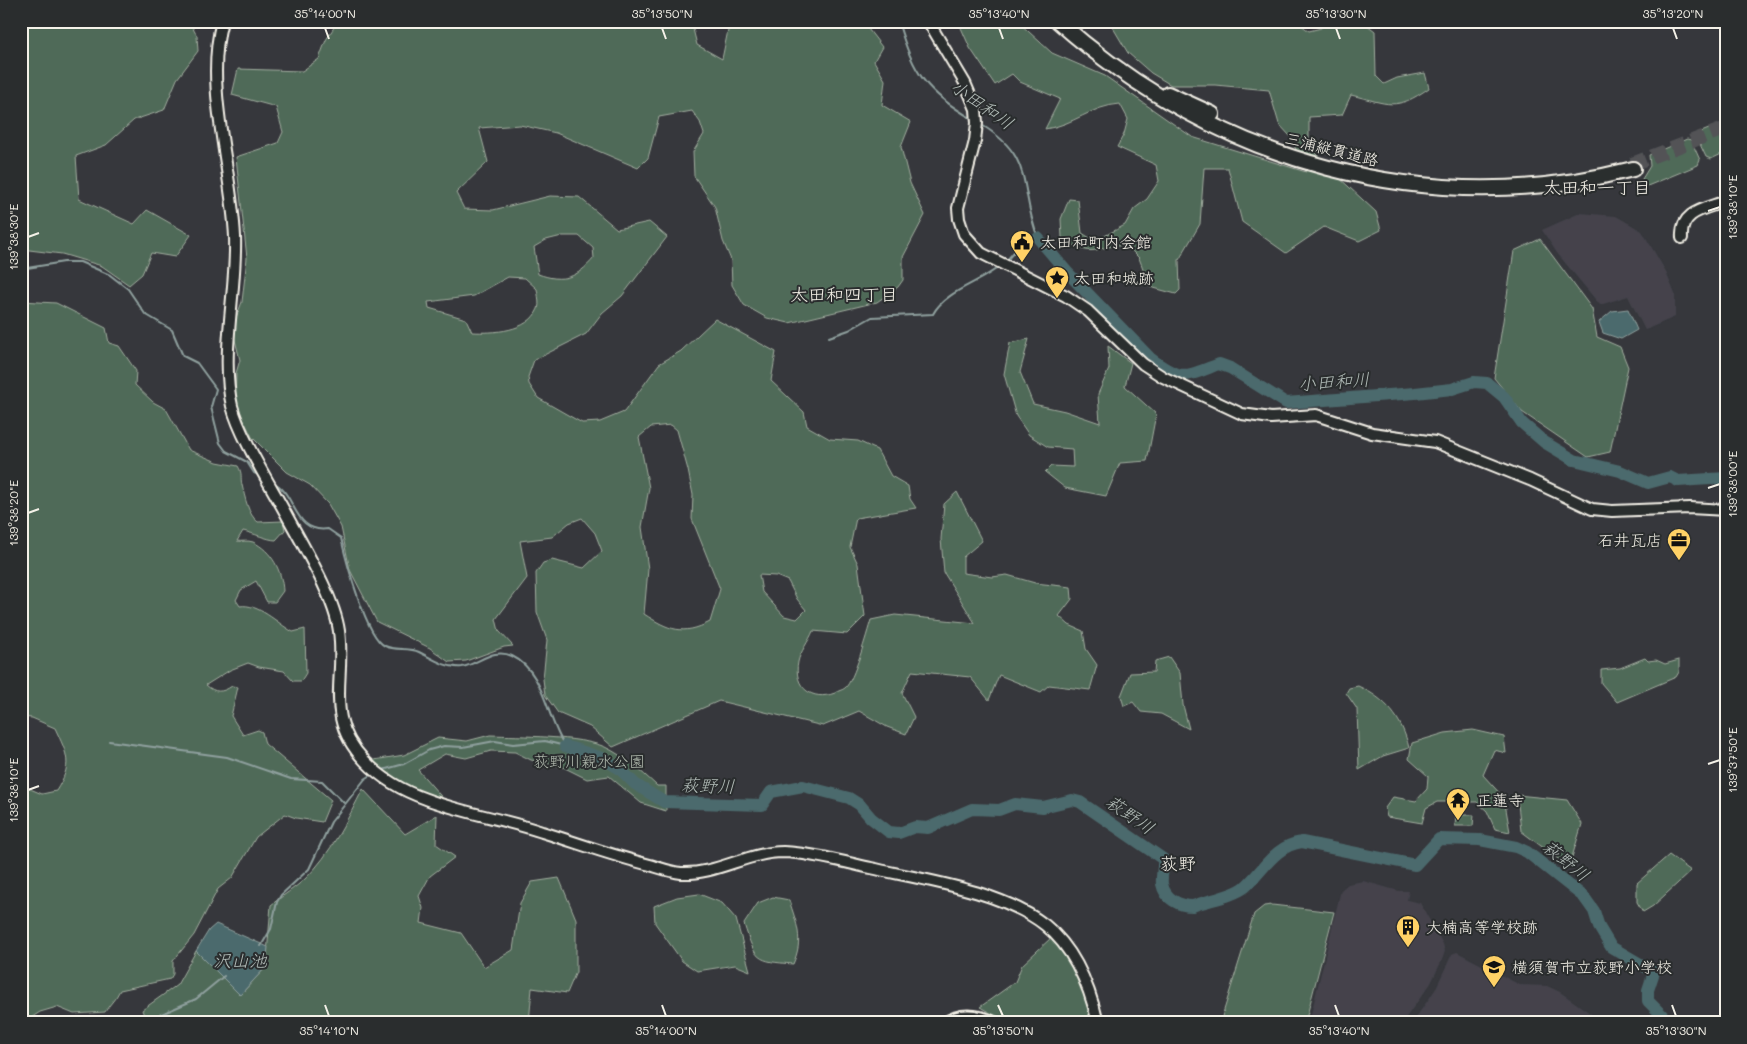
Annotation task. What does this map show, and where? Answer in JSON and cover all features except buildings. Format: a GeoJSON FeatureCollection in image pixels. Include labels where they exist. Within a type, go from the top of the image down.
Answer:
{"type":"FeatureCollection","features":[{"type":"Feature","properties":{"kind":"highway","name":"三浦縦貫道路"},"geometry":{"type":"LineString","coordinates":[[1058,21],[1109,62],[1181,110],[1285,156],[1428,186],[1561,184],[1633,167]]}},
{"type":"Feature","properties":{"kind":"highway","name":"三浦縦貫道路"},"geometry":{"type":"LineString","coordinates":[[1064,21],[1122,67],[1159,90],[1295,152],[1381,177]]}},
{"type":"Feature","properties":{"kind":"street"},"geometry":{"type":"LineString","coordinates":[[222,21],[218,37],[216,76],[231,186],[235,239],[229,389],[236,418],[307,555],[335,614],[339,632],[338,711],[344,729],[356,751],[365,762],[382,777],[423,798],[539,830],[616,857],[680,873],[708,870],[763,855],[784,852],[847,862],[995,899],[1022,910],[1047,927],[1059,939],[1071,954],[1084,978],[1098,1023]]}},
{"type":"Feature","properties":{"kind":"street"},"geometry":{"type":"LineString","coordinates":[[928,21],[964,83],[976,109],[978,124],[958,208],[959,220],[964,234],[981,253],[1066,296],[1088,311],[1143,364],[1163,378],[1242,414],[1271,418],[1316,415],[1372,433],[1435,442],[1521,476],[1592,509],[1605,511],[1683,508],[1726,510]]}},
{"type":"Feature","properties":{"kind":"street"},"geometry":{"type":"LineString","coordinates":[[1682,238],[1682,227],[1687,218],[1726,201]]}},
{"type":"Feature","properties":{"kind":"street"},"geometry":{"type":"LineString","coordinates":[[945,1023],[957,1016],[965,1015],[997,1023]]}},
{"type":"Feature","properties":{"kind":"shaded area"},"geometry":{"type":"Polygon","coordinates":[[[1580,213],[1616,216],[1642,231],[1665,270],[1675,294],[1675,317],[1645,330],[1628,296],[1600,305],[1557,253],[1542,230],[1580,213]]]}},
{"type":"Feature","properties":{"kind":"shaded area"},"geometry":{"type":"Polygon","coordinates":[[[1363,881],[1399,891],[1409,891],[1407,900],[1420,903],[1443,944],[1445,951],[1442,960],[1431,983],[1402,1023],[1309,1023],[1341,890],[1348,884],[1363,881]]]}},
{"type":"Feature","properties":{"kind":"shaded area","name":"横須賀市立荻野小学校"},"geometry":{"type":"Polygon","coordinates":[[[1457,952],[1520,985],[1547,986],[1560,992],[1597,1018],[1594,1023],[1412,1023],[1435,990],[1452,954],[1457,952]]]}},
{"type":"Feature","properties":{"kind":"green space"},"geometry":{"type":"Polygon","coordinates":[[[21,21],[189,21],[197,36],[198,51],[177,79],[164,110],[134,120],[106,145],[76,156],[79,199],[134,224],[147,210],[191,235],[175,257],[151,253],[142,274],[129,285],[102,266],[62,254],[21,249],[21,21]]]}},
{"type":"Feature","properties":{"kind":"green space"},"geometry":{"type":"Polygon","coordinates":[[[338,21],[691,21],[697,45],[722,59],[730,21],[862,21],[882,47],[874,61],[885,80],[882,105],[911,122],[901,147],[910,183],[925,215],[903,257],[903,280],[898,287],[877,302],[789,323],[767,318],[744,305],[732,285],[731,260],[723,241],[715,207],[694,176],[693,152],[704,134],[700,122],[692,111],[659,117],[648,158],[638,168],[556,133],[520,125],[479,128],[488,162],[456,193],[464,209],[493,210],[550,196],[579,197],[617,229],[649,222],[667,237],[622,296],[602,313],[586,334],[534,360],[528,377],[529,384],[538,398],[582,423],[600,422],[624,412],[659,364],[681,351],[715,319],[776,352],[771,381],[804,412],[807,426],[830,439],[858,441],[877,450],[891,476],[908,486],[910,499],[916,508],[856,518],[850,547],[858,564],[865,616],[847,634],[813,631],[798,662],[798,679],[806,690],[812,694],[827,695],[845,688],[849,684],[871,620],[895,615],[975,623],[944,573],[941,539],[944,504],[957,492],[982,541],[963,557],[963,573],[992,577],[1007,575],[1035,583],[1071,587],[1072,599],[1059,616],[1069,625],[1083,631],[1086,649],[1097,665],[1090,690],[1049,685],[1041,692],[999,675],[989,700],[970,677],[912,671],[902,693],[914,717],[906,734],[887,727],[859,711],[823,726],[719,701],[613,747],[590,727],[558,713],[545,695],[543,679],[547,640],[537,612],[536,573],[543,563],[552,560],[584,568],[602,551],[595,533],[582,518],[569,523],[552,537],[520,541],[527,578],[496,619],[499,631],[513,646],[504,647],[466,661],[449,662],[430,648],[377,622],[350,570],[341,527],[328,504],[310,485],[287,472],[252,437],[235,402],[236,373],[240,360],[232,328],[242,302],[247,258],[236,157],[278,143],[283,132],[276,107],[232,95],[238,69],[302,71],[319,59],[326,40],[338,21]],[[562,236],[546,240],[534,247],[538,274],[555,278],[569,277],[582,270],[594,258],[593,248],[579,236],[562,236]],[[508,277],[474,296],[428,302],[429,308],[466,319],[472,332],[480,332],[518,327],[533,317],[539,307],[537,289],[525,278],[508,277]],[[671,425],[651,427],[639,437],[649,488],[642,527],[648,569],[644,614],[669,627],[684,630],[692,629],[710,622],[720,589],[692,519],[693,495],[677,430],[671,425]],[[759,575],[762,592],[784,616],[797,619],[806,610],[797,599],[788,581],[776,576],[759,575]]]}},
{"type":"Feature","properties":{"kind":"green space"},"geometry":{"type":"Polygon","coordinates":[[[958,21],[1017,21],[1052,53],[1105,76],[1192,137],[1306,172],[1290,136],[1279,124],[1269,90],[1215,85],[1171,85],[1151,73],[1128,53],[1109,21],[1296,21],[1309,31],[1321,28],[1326,21],[1362,21],[1375,31],[1376,76],[1384,84],[1397,78],[1425,73],[1429,88],[1408,100],[1392,104],[1351,95],[1342,115],[1309,117],[1309,141],[1322,162],[1376,212],[1381,230],[1359,241],[1324,227],[1286,253],[1242,222],[1228,168],[1204,168],[1200,224],[1179,260],[1180,290],[1176,294],[1150,287],[1139,258],[1127,246],[1107,247],[1089,251],[1062,238],[1061,219],[1069,199],[1078,200],[1082,233],[1095,241],[1125,225],[1134,209],[1147,199],[1159,181],[1156,165],[1117,147],[1124,134],[1128,119],[1120,104],[1100,108],[1065,124],[1045,129],[1060,99],[1020,82],[1012,74],[995,85],[970,48],[958,21]]]}},
{"type":"Feature","properties":{"kind":"green space"},"geometry":{"type":"Polygon","coordinates":[[[1726,122],[1726,152],[1711,159],[1706,157],[1697,138],[1699,133],[1726,122]]]}},
{"type":"Feature","properties":{"kind":"green space"},"geometry":{"type":"Polygon","coordinates":[[[1687,139],[1691,140],[1700,160],[1698,165],[1645,187],[1642,179],[1650,166],[1649,155],[1687,139]]]}},
{"type":"Feature","properties":{"kind":"green space"},"geometry":{"type":"Polygon","coordinates":[[[1540,239],[1592,309],[1597,337],[1620,347],[1628,367],[1610,452],[1588,457],[1522,412],[1494,378],[1514,251],[1540,239]]]}},
{"type":"Feature","properties":{"kind":"green space"},"geometry":{"type":"Polygon","coordinates":[[[21,301],[56,303],[106,328],[109,343],[119,346],[136,371],[135,385],[153,402],[166,409],[189,450],[217,462],[238,466],[247,505],[255,519],[258,522],[283,521],[285,530],[276,540],[243,531],[237,541],[253,542],[271,556],[281,576],[283,591],[275,602],[267,602],[256,581],[241,590],[236,600],[240,606],[254,608],[267,614],[293,632],[305,629],[306,673],[301,681],[293,681],[284,671],[259,667],[248,663],[230,670],[206,685],[212,690],[219,691],[232,686],[238,687],[231,716],[243,735],[258,730],[262,732],[265,744],[331,800],[322,822],[296,818],[285,814],[256,837],[232,878],[218,889],[194,935],[173,961],[173,974],[170,979],[120,990],[105,1012],[74,1014],[57,1007],[40,1012],[23,1023],[21,1023],[21,785],[42,794],[56,791],[65,774],[67,760],[66,753],[55,728],[32,718],[21,717],[21,301]]]}},
{"type":"Feature","properties":{"kind":"green space"},"geometry":{"type":"Polygon","coordinates":[[[1029,339],[1020,372],[1033,404],[1065,411],[1100,423],[1098,394],[1109,369],[1108,346],[1131,363],[1125,386],[1156,414],[1147,461],[1120,463],[1106,496],[1065,488],[1045,472],[1051,466],[1073,467],[1072,449],[1048,447],[1029,435],[1016,416],[1004,374],[1010,343],[1029,339]]]}},
{"type":"Feature","properties":{"kind":"green space"},"geometry":{"type":"Polygon","coordinates":[[[1169,657],[1180,673],[1183,705],[1189,729],[1161,714],[1141,712],[1133,702],[1124,706],[1121,696],[1130,673],[1154,672],[1155,661],[1169,657]]]}},
{"type":"Feature","properties":{"kind":"green space"},"geometry":{"type":"Polygon","coordinates":[[[1645,658],[1648,661],[1656,660],[1665,664],[1679,660],[1679,672],[1676,677],[1617,702],[1601,683],[1601,670],[1620,668],[1645,658]]]}},
{"type":"Feature","properties":{"kind":"green space"},"geometry":{"type":"Polygon","coordinates":[[[1358,686],[1385,703],[1402,727],[1409,748],[1383,756],[1359,770],[1357,709],[1346,693],[1349,688],[1358,686]]]}},
{"type":"Feature","properties":{"kind":"green space"},"geometry":{"type":"Polygon","coordinates":[[[1473,730],[1504,737],[1506,753],[1494,750],[1483,775],[1504,798],[1510,832],[1495,829],[1487,811],[1477,802],[1437,802],[1426,808],[1422,823],[1387,817],[1385,808],[1393,797],[1416,801],[1427,789],[1428,776],[1409,759],[1412,743],[1445,733],[1473,730]]]}},
{"type":"Feature","properties":{"kind":"green space","name":"荻野川親水公園"},"geometry":{"type":"Polygon","coordinates":[[[490,735],[565,739],[594,743],[605,747],[626,759],[657,786],[666,786],[666,811],[641,803],[609,776],[587,779],[563,767],[531,760],[515,752],[491,751],[466,758],[445,754],[418,770],[446,802],[385,778],[368,761],[404,755],[438,738],[467,741],[490,735]]]}},
{"type":"Feature","properties":{"kind":"green space"},"geometry":{"type":"Polygon","coordinates":[[[363,789],[405,834],[437,815],[436,844],[455,857],[430,876],[419,896],[423,908],[421,923],[461,933],[484,967],[513,950],[520,903],[532,882],[559,878],[576,919],[576,972],[567,993],[532,988],[529,1023],[147,1023],[142,1010],[177,985],[196,951],[241,994],[266,967],[271,905],[305,879],[323,859],[338,836],[363,789]]]}},
{"type":"Feature","properties":{"kind":"green space"},"geometry":{"type":"Polygon","coordinates":[[[1517,795],[1567,800],[1582,824],[1569,867],[1521,831],[1517,795]]]}},
{"type":"Feature","properties":{"kind":"green space"},"geometry":{"type":"Polygon","coordinates":[[[1456,815],[1474,815],[1473,826],[1455,826],[1456,815]]]}},
{"type":"Feature","properties":{"kind":"green space"},"geometry":{"type":"Polygon","coordinates":[[[1669,855],[1691,871],[1653,906],[1643,912],[1637,902],[1637,883],[1669,855]]]}},
{"type":"Feature","properties":{"kind":"green space"},"geometry":{"type":"Polygon","coordinates":[[[699,894],[722,903],[736,919],[750,971],[735,965],[697,971],[682,961],[655,923],[654,906],[677,897],[699,894]]]}},
{"type":"Feature","properties":{"kind":"green space"},"geometry":{"type":"Polygon","coordinates":[[[773,897],[789,900],[795,917],[799,939],[793,964],[771,962],[759,957],[755,952],[744,924],[758,903],[773,897]]]}},
{"type":"Feature","properties":{"kind":"green space"},"geometry":{"type":"Polygon","coordinates":[[[1272,905],[1334,912],[1305,1023],[1220,1023],[1254,914],[1264,906],[1272,905]]]}},
{"type":"Feature","properties":{"kind":"green space"},"geometry":{"type":"Polygon","coordinates":[[[1052,937],[1082,979],[1095,1023],[1008,1023],[980,1007],[1015,982],[1022,965],[1052,937]]]}},
{"type":"Feature","properties":{"kind":"water"},"geometry":{"type":"Polygon","coordinates":[[[1628,309],[1637,330],[1621,339],[1603,333],[1599,322],[1612,311],[1628,309]]]}},
{"type":"Feature","properties":{"kind":"water","name":"沢山池"},"geometry":{"type":"Polygon","coordinates":[[[216,924],[268,947],[266,967],[240,995],[196,951],[209,930],[216,924]]]}},
{"type":"Feature","properties":{"kind":"waterway","name":"小田和川"},"geometry":{"type":"LineString","coordinates":[[898,21],[910,55],[924,80],[944,100],[974,120]]}},
{"type":"Feature","properties":{"kind":"waterway","name":"小田和川"},"geometry":{"type":"LineString","coordinates":[[980,124],[998,136],[1010,148],[1018,161],[1038,238],[1023,242],[1006,261]]}},
{"type":"Feature","properties":{"kind":"waterway","name":"小田和川"},"geometry":{"type":"LineString","coordinates":[[1038,238],[1067,272],[1150,358],[1177,374],[1190,374],[1219,364],[1230,368],[1286,403],[1415,393],[1452,389],[1474,382],[1487,383],[1504,397],[1522,423],[1544,442],[1574,460],[1620,471],[1648,483],[1670,477],[1678,481],[1726,478]]}},
{"type":"Feature","properties":{"kind":"waterway"},"geometry":{"type":"LineString","coordinates":[[21,269],[64,262],[80,262],[110,275],[128,289],[145,314],[172,330],[183,356],[197,363],[216,389],[211,407],[220,443],[226,451],[247,462],[254,473],[259,475]]}},
{"type":"Feature","properties":{"kind":"waterway"},"geometry":{"type":"LineString","coordinates":[[829,337],[849,330],[872,317],[933,314],[954,293],[1000,266]]}},
{"type":"Feature","properties":{"kind":"waterway"},"geometry":{"type":"LineString","coordinates":[[272,482],[286,494],[301,519],[308,525],[316,529],[328,529],[341,538],[364,614],[378,640],[385,646],[419,652],[439,662],[456,667],[462,667],[492,655],[505,654],[512,656],[523,663],[532,673],[565,746]]}},
{"type":"Feature","properties":{"kind":"waterway"},"geometry":{"type":"LineString","coordinates":[[109,741],[227,757],[291,779],[322,781],[344,803]]}},
{"type":"Feature","properties":{"kind":"waterway"},"geometry":{"type":"LineString","coordinates":[[379,771],[404,764],[429,750],[444,746],[463,747],[495,741],[513,744],[545,741],[565,746]]}},
{"type":"Feature","properties":{"kind":"waterway","name":"萩野川"},"geometry":{"type":"LineString","coordinates":[[565,746],[602,758],[620,769],[635,784],[664,802],[762,805],[771,792],[803,786],[849,798],[860,805],[871,818],[889,832],[899,833],[915,827],[928,828],[972,809],[999,810],[1015,804],[1043,807],[1072,800],[1080,802],[1163,859],[1162,884],[1166,894],[1173,901],[1188,906],[1227,896],[1240,890],[1284,848],[1302,842],[1415,865],[1439,839],[1480,840],[1516,847],[1527,852],[1584,897],[1594,911],[1599,927],[1611,947],[1654,972],[1648,990],[1648,1001],[1670,1023]]}},
{"type":"Feature","properties":{"kind":"waterway"},"geometry":{"type":"LineString","coordinates":[[261,946],[271,929],[277,902],[281,895],[309,869],[331,822],[365,779],[373,774]]}},
{"type":"Feature","properties":{"kind":"waterway"},"geometry":{"type":"LineString","coordinates":[[141,1023],[196,999],[224,976]]}},
{"type":"Feature","properties":{"kind":"waterway"},"geometry":{"type":"LineString","coordinates":[[81,1023],[92,1023]]}},
{"type":"Feature","properties":{"kind":"tunnel"},"geometry":{"type":"LineString","coordinates":[[1632,164],[1726,128]]}},
{"type":"Feature","properties":{"kind":"place","name":"太田和町内会館"},"geometry":{"type":"Point","coordinates":[1022,263]}},
{"type":"Feature","properties":{"kind":"place","name":"太田和城跡"},"geometry":{"type":"Point","coordinates":[1057,299]}},
{"type":"Feature","properties":{"kind":"place","name":"石井瓦店"},"geometry":{"type":"Point","coordinates":[1679,561]}},
{"type":"Feature","properties":{"kind":"place","name":"正蓮寺"},"geometry":{"type":"Point","coordinates":[1458,821]}},
{"type":"Feature","properties":{"kind":"place","name":"大楠高等学校跡"},"geometry":{"type":"Point","coordinates":[1408,948]}},
{"type":"Feature","properties":{"kind":"place","name":"横須賀市立荻野小学校"},"geometry":{"type":"Point","coordinates":[1494,988]}},
{"type":"Feature","properties":{"kind":"district","name":"太田和一丁目"},"geometry":{"type":"Point","coordinates":[1597,188]}},
{"type":"Feature","properties":{"kind":"district","name":"太田和四丁目"},"geometry":{"type":"Point","coordinates":[844,295]}},
{"type":"Feature","properties":{"kind":"district","name":"荻野"},"geometry":{"type":"Point","coordinates":[1178,864]}}]}
